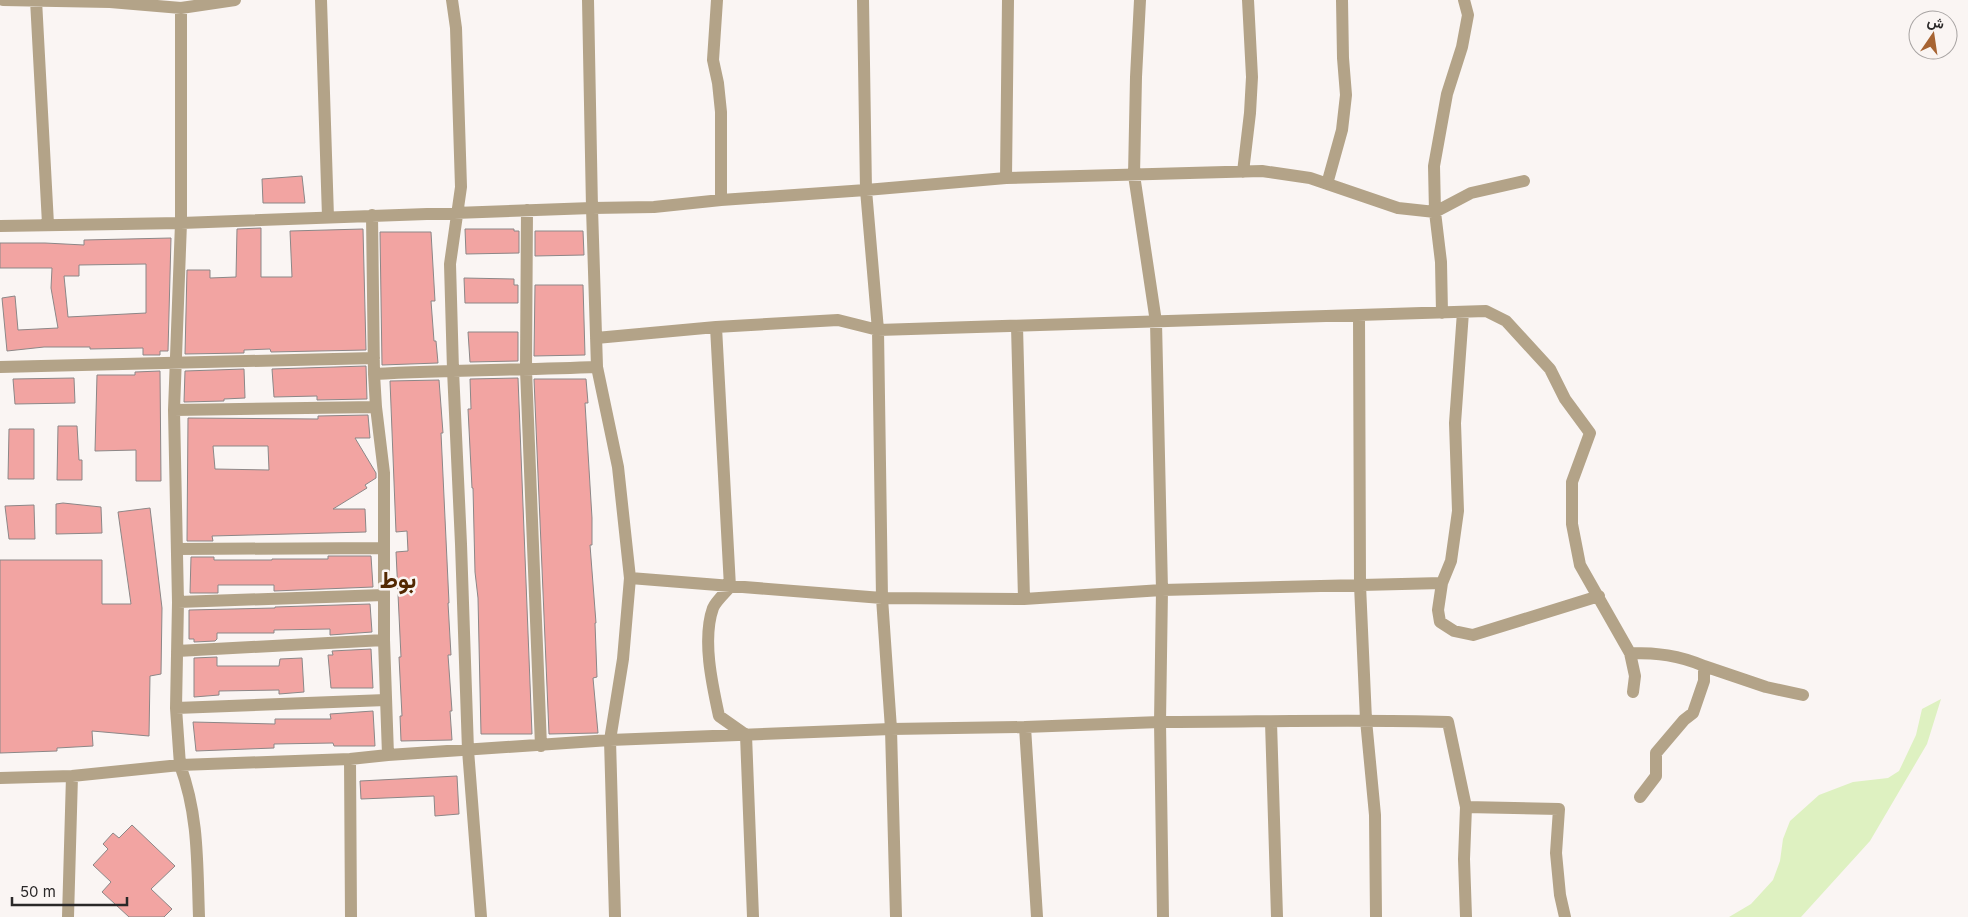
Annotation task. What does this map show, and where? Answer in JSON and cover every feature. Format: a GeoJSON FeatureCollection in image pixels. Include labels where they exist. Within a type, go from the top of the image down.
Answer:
{"type":"FeatureCollection","features":[{"type":"Feature","properties":{"kind":"street"},"geometry":{"type":"LineString","coordinates":[[3,0],[110,2],[181,8],[234,0]]}},
{"type":"Feature","properties":{"kind":"street"},"geometry":{"type":"LineString","coordinates":[[322,0],[328,217]]}},
{"type":"Feature","properties":{"kind":"street"},"geometry":{"type":"LineString","coordinates":[[452,0],[456,28],[461,187],[459,213],[450,264],[453,370],[468,750],[481,917]]}},
{"type":"Feature","properties":{"kind":"street"},"geometry":{"type":"LineString","coordinates":[[588,0],[597,367],[618,467],[630,578],[623,659],[610,740],[616,917]]}},
{"type":"Feature","properties":{"kind":"street"},"geometry":{"type":"LineString","coordinates":[[717,0],[713,60],[721,112],[721,200]]}},
{"type":"Feature","properties":{"kind":"street"},"geometry":{"type":"LineString","coordinates":[[863,0],[866,190],[878,330],[882,598],[891,729],[896,917]]}},
{"type":"Feature","properties":{"kind":"street"},"geometry":{"type":"LineString","coordinates":[[1006,178],[1008,0]]}},
{"type":"Feature","properties":{"kind":"street"},"geometry":{"type":"LineString","coordinates":[[1140,0],[1134,175],[1156,322],[1162,590],[1160,722],[1163,917]]}},
{"type":"Feature","properties":{"kind":"street"},"geometry":{"type":"LineString","coordinates":[[1243,172],[1252,77],[1248,0]]}},
{"type":"Feature","properties":{"kind":"street"},"geometry":{"type":"LineString","coordinates":[[1327,184],[1342,130],[1346,95],[1342,0]]}},
{"type":"Feature","properties":{"kind":"street"},"geometry":{"type":"LineString","coordinates":[[1442,313],[1441,262],[1435,212],[1434,166],[1447,94],[1462,47],[1468,15],[1464,0]]}},
{"type":"Feature","properties":{"kind":"street"},"geometry":{"type":"LineString","coordinates":[[36,1],[48,224]]}},
{"type":"Feature","properties":{"kind":"street"},"geometry":{"type":"LineString","coordinates":[[181,8],[181,223],[174,410],[178,602],[176,708],[180,765],[189,789],[195,818],[199,917]]}},
{"type":"Feature","properties":{"kind":"street"},"geometry":{"type":"LineString","coordinates":[[0,226],[181,223],[372,215],[654,207],[1006,178],[1262,170],[1310,178],[1398,208],[1435,212],[1471,193],[1524,181]]}},
{"type":"Feature","properties":{"kind":"street"},"geometry":{"type":"LineString","coordinates":[[527,210],[526,370],[541,746]]}},
{"type":"Feature","properties":{"kind":"street"},"geometry":{"type":"LineString","coordinates":[[372,215],[374,374],[384,473],[384,640],[388,755]]}},
{"type":"Feature","properties":{"kind":"street"},"geometry":{"type":"LineString","coordinates":[[1463,312],[1456,423],[1458,511],[1451,561],[1442,583],[1438,610],[1440,622],[1454,631],[1473,636],[1599,596]]}},
{"type":"Feature","properties":{"kind":"street"},"geometry":{"type":"LineString","coordinates":[[596,338],[716,327],[838,320],[878,330],[1486,312],[1506,321],[1550,369],[1565,399],[1590,433],[1572,482],[1572,524],[1580,565],[1630,653],[1635,676],[1633,692]]}},
{"type":"Feature","properties":{"kind":"street"},"geometry":{"type":"LineString","coordinates":[[1359,315],[1360,585],[1366,720],[1375,814],[1376,917]]}},
{"type":"Feature","properties":{"kind":"street"},"geometry":{"type":"LineString","coordinates":[[1017,326],[1024,599]]}},
{"type":"Feature","properties":{"kind":"street"},"geometry":{"type":"LineString","coordinates":[[716,327],[730,587],[714,606],[708,634],[718,716],[746,735]]}},
{"type":"Feature","properties":{"kind":"street"},"geometry":{"type":"LineString","coordinates":[[0,367],[374,358]]}},
{"type":"Feature","properties":{"kind":"street"},"geometry":{"type":"LineString","coordinates":[[374,374],[453,370],[526,370],[597,367]]}},
{"type":"Feature","properties":{"kind":"street"},"geometry":{"type":"LineString","coordinates":[[174,410],[376,407]]}},
{"type":"Feature","properties":{"kind":"street"},"geometry":{"type":"LineString","coordinates":[[177,550],[384,548]]}},
{"type":"Feature","properties":{"kind":"street"},"geometry":{"type":"LineString","coordinates":[[630,578],[882,598],[1024,599],[1162,590],[1442,583]]}},
{"type":"Feature","properties":{"kind":"street"},"geometry":{"type":"LineString","coordinates":[[178,602],[384,595]]}},
{"type":"Feature","properties":{"kind":"street"},"geometry":{"type":"LineString","coordinates":[[177,651],[384,640]]}},
{"type":"Feature","properties":{"kind":"street"},"geometry":{"type":"LineString","coordinates":[[1630,653],[1656,653],[1684,657],[1704,666],[1766,687],[1803,695]]}},
{"type":"Feature","properties":{"kind":"street"},"geometry":{"type":"LineString","coordinates":[[1640,797],[1656,776],[1656,753],[1684,720],[1693,713],[1704,681],[1704,666]]}},
{"type":"Feature","properties":{"kind":"street"},"geometry":{"type":"LineString","coordinates":[[176,708],[386,700]]}},
{"type":"Feature","properties":{"kind":"street"},"geometry":{"type":"LineString","coordinates":[[0,778],[72,776],[180,765],[350,759],[610,740],[891,729],[1026,727],[1160,722],[1366,720],[1448,722],[1466,807],[1464,859],[1466,917]]}},
{"type":"Feature","properties":{"kind":"street"},"geometry":{"type":"LineString","coordinates":[[1271,722],[1277,917]]}},
{"type":"Feature","properties":{"kind":"street"},"geometry":{"type":"LineString","coordinates":[[1026,727],[1037,917]]}},
{"type":"Feature","properties":{"kind":"street"},"geometry":{"type":"LineString","coordinates":[[746,735],[753,917]]}},
{"type":"Feature","properties":{"kind":"street"},"geometry":{"type":"LineString","coordinates":[[350,759],[350,917]]}},
{"type":"Feature","properties":{"kind":"street"},"geometry":{"type":"LineString","coordinates":[[68,917],[72,776]]}},
{"type":"Feature","properties":{"kind":"street"},"geometry":{"type":"LineString","coordinates":[[1466,807],[1559,809],[1556,853],[1560,895],[1565,917]]}},
{"type":"Feature","properties":{"kind":"green space"},"geometry":{"type":"Polygon","coordinates":[[[1941,699],[1927,744],[1870,841],[1801,917],[1729,917],[1751,904],[1773,880],[1780,861],[1783,839],[1790,821],[1819,795],[1853,782],[1888,778],[1899,771],[1916,735],[1922,709],[1941,699]]]}},
{"type":"Feature","properties":{"kind":"building"},"geometry":{"type":"Polygon","coordinates":[[[302,176],[305,203],[263,203],[262,179],[302,176]]]}},
{"type":"Feature","properties":{"kind":"building"},"geometry":{"type":"Polygon","coordinates":[[[261,228],[261,277],[292,277],[290,231],[363,229],[366,350],[271,352],[270,349],[244,350],[244,353],[185,354],[187,270],[210,270],[210,278],[236,277],[237,229],[261,228]]]}},
{"type":"Feature","properties":{"kind":"building"},"geometry":{"type":"Polygon","coordinates":[[[465,229],[514,229],[514,231],[519,231],[519,253],[466,254],[465,229]]]}},
{"type":"Feature","properties":{"kind":"building"},"geometry":{"type":"Polygon","coordinates":[[[535,231],[583,231],[584,255],[535,256],[535,231]]]}},
{"type":"Feature","properties":{"kind":"building"},"geometry":{"type":"Polygon","coordinates":[[[380,232],[431,232],[435,301],[431,301],[434,341],[436,341],[438,363],[382,365],[380,232]]]}},
{"type":"Feature","properties":{"kind":"building"},"geometry":{"type":"Polygon","coordinates":[[[171,238],[168,351],[160,351],[160,355],[143,355],[143,348],[90,349],[90,347],[44,347],[7,351],[2,298],[15,296],[18,330],[58,328],[51,288],[52,268],[0,268],[0,243],[84,245],[84,240],[171,238]],[[146,264],[79,265],[79,276],[64,276],[68,317],[146,313],[146,264]]]}},
{"type":"Feature","properties":{"kind":"building"},"geometry":{"type":"Polygon","coordinates":[[[464,278],[514,279],[514,285],[518,285],[518,303],[465,303],[464,278]]]}},
{"type":"Feature","properties":{"kind":"building"},"geometry":{"type":"Polygon","coordinates":[[[535,285],[583,285],[585,355],[534,356],[535,285]]]}},
{"type":"Feature","properties":{"kind":"building"},"geometry":{"type":"Polygon","coordinates":[[[468,332],[518,332],[518,361],[470,362],[468,332]]]}},
{"type":"Feature","properties":{"kind":"building"},"geometry":{"type":"Polygon","coordinates":[[[366,366],[367,399],[317,400],[317,396],[274,397],[272,369],[366,366]]]}},
{"type":"Feature","properties":{"kind":"building"},"geometry":{"type":"Polygon","coordinates":[[[244,369],[245,398],[224,399],[224,401],[184,402],[185,371],[244,369]]]}},
{"type":"Feature","properties":{"kind":"building"},"geometry":{"type":"Polygon","coordinates":[[[160,371],[161,481],[136,481],[136,450],[95,451],[97,375],[135,375],[135,372],[160,371]]]}},
{"type":"Feature","properties":{"kind":"building"},"geometry":{"type":"Polygon","coordinates":[[[74,378],[75,403],[15,404],[13,379],[74,378]]]}},
{"type":"Feature","properties":{"kind":"building"},"geometry":{"type":"Polygon","coordinates":[[[518,378],[532,734],[481,734],[478,598],[475,572],[473,488],[468,409],[471,409],[470,379],[518,378]]]}},
{"type":"Feature","properties":{"kind":"building"},"geometry":{"type":"Polygon","coordinates":[[[534,379],[586,379],[588,403],[585,403],[592,518],[592,545],[590,545],[596,623],[597,677],[593,678],[598,733],[549,734],[534,379]]]}},
{"type":"Feature","properties":{"kind":"building"},"geometry":{"type":"Polygon","coordinates":[[[439,380],[443,433],[441,433],[451,655],[448,655],[452,740],[401,741],[400,716],[402,716],[399,657],[401,657],[396,552],[408,551],[407,531],[396,532],[390,381],[439,380]]]}},
{"type":"Feature","properties":{"kind":"building"},"geometry":{"type":"Polygon","coordinates":[[[368,415],[370,438],[355,438],[376,473],[376,478],[365,485],[367,488],[333,509],[365,509],[366,532],[212,536],[213,541],[187,541],[188,418],[318,419],[318,416],[368,415]],[[213,446],[215,469],[269,470],[268,446],[213,446]]]}},
{"type":"Feature","properties":{"kind":"building"},"geometry":{"type":"Polygon","coordinates":[[[58,426],[77,426],[79,460],[82,460],[82,480],[57,480],[58,426]]]}},
{"type":"Feature","properties":{"kind":"building"},"geometry":{"type":"Polygon","coordinates":[[[9,429],[34,429],[34,479],[8,479],[9,429]]]}},
{"type":"Feature","properties":{"kind":"building"},"geometry":{"type":"Polygon","coordinates":[[[56,504],[101,507],[102,533],[56,534],[56,504]]]}},
{"type":"Feature","properties":{"kind":"building"},"geometry":{"type":"Polygon","coordinates":[[[34,505],[35,539],[9,539],[5,506],[34,505]]]}},
{"type":"Feature","properties":{"kind":"building"},"geometry":{"type":"Polygon","coordinates":[[[150,508],[162,608],[161,674],[150,676],[149,736],[92,731],[93,746],[57,748],[57,751],[0,753],[0,560],[102,560],[102,604],[131,604],[118,512],[150,508]]]}},
{"type":"Feature","properties":{"kind":"building"},"geometry":{"type":"Polygon","coordinates":[[[328,556],[371,556],[373,587],[274,591],[274,585],[218,585],[218,593],[190,593],[191,557],[214,557],[214,560],[272,560],[328,559],[328,556]]]}},
{"type":"Feature","properties":{"kind":"building"},"geometry":{"type":"Polygon","coordinates":[[[370,604],[372,632],[330,635],[330,629],[274,630],[274,633],[217,633],[215,641],[194,642],[194,639],[189,639],[189,610],[370,604]]]}},
{"type":"Feature","properties":{"kind":"building"},"geometry":{"type":"Polygon","coordinates":[[[371,649],[373,688],[331,688],[328,655],[333,655],[332,651],[371,649]]]}},
{"type":"Feature","properties":{"kind":"building"},"geometry":{"type":"Polygon","coordinates":[[[217,657],[217,666],[279,666],[280,659],[302,658],[304,692],[279,694],[279,690],[219,691],[219,695],[194,697],[194,658],[217,657]]]}},
{"type":"Feature","properties":{"kind":"building"},"geometry":{"type":"Polygon","coordinates":[[[373,711],[375,746],[334,746],[333,743],[274,744],[274,748],[196,751],[193,722],[275,724],[275,719],[331,719],[330,714],[373,711]]]}},
{"type":"Feature","properties":{"kind":"building"},"geometry":{"type":"Polygon","coordinates":[[[457,776],[459,814],[435,816],[434,796],[361,799],[360,781],[457,776]]]}},
{"type":"Feature","properties":{"kind":"building"},"geometry":{"type":"Polygon","coordinates":[[[132,825],[175,866],[151,889],[172,909],[164,917],[129,917],[102,892],[111,882],[93,865],[108,849],[103,844],[113,833],[119,838],[132,825]]]}},
{"type":"Feature","properties":{"kind":"district","name":"بوط"},"geometry":{"type":"Point","coordinates":[398,580]}}]}
